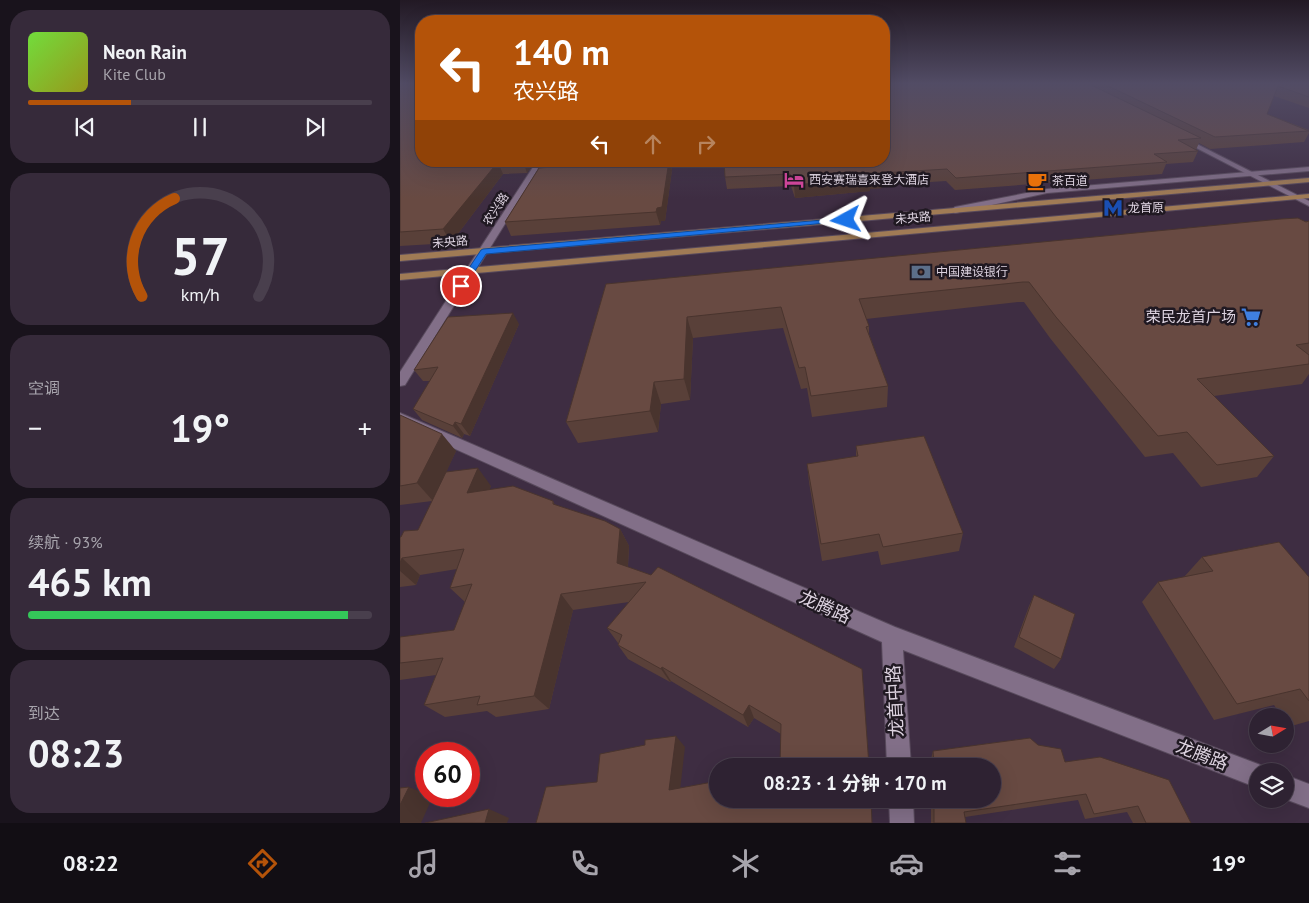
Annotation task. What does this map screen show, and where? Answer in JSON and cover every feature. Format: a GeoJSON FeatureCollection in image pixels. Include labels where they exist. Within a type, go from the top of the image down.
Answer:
{"type":"FeatureCollection","features":[{"type":"Feature","properties":{"kind":"main road","name":"未央路"},"geometry":{"type":"LineString","coordinates":[[400,258],[1309,180]]}},
{"type":"Feature","properties":{"kind":"main road","name":"未央路"},"geometry":{"type":"LineString","coordinates":[[400,276],[1309,196]]}},
{"type":"Feature","properties":{"kind":"street"},"geometry":{"type":"LineString","coordinates":[[1309,196],[1173,131],[1309,204]]}},
{"type":"Feature","properties":{"kind":"street","name":"农兴路"},"geometry":{"type":"LineString","coordinates":[[400,382],[537,167]]}},
{"type":"Feature","properties":{"kind":"street"},"geometry":{"type":"LineString","coordinates":[[945,211],[1047,191],[1309,169]]}},
{"type":"Feature","properties":{"kind":"street","name":"龙腾路"},"geometry":{"type":"LineString","coordinates":[[400,418],[892,636],[1249,773]]}},
{"type":"Feature","properties":{"kind":"street","name":"龙首中路"},"geometry":{"type":"LineString","coordinates":[[892,636],[899,758]]}},
{"type":"Feature","properties":{"kind":"street"},"geometry":{"type":"LineString","coordinates":[[1294,790],[1309,796]]}},
{"type":"Feature","properties":{"kind":"street"},"geometry":{"type":"LineString","coordinates":[[901,808],[902,823]]}},
{"type":"Feature","properties":{"kind":"building"},"geometry":{"type":"Polygon","coordinates":[[[400,122],[415,122],[415,167],[494,167],[443,229],[400,232],[400,122]]]}},
{"type":"Feature","properties":{"kind":"building"},"geometry":{"type":"Polygon","coordinates":[[[890,122],[1169,122],[1201,138],[1178,140],[1198,151],[1154,154],[1167,162],[956,178],[947,169],[881,173],[883,175],[870,178],[794,185],[790,174],[725,177],[724,167],[890,167],[890,122]]]}},
{"type":"Feature","properties":{"kind":"building"},"geometry":{"type":"Polygon","coordinates":[[[1184,122],[1288,122],[1309,131],[1215,137],[1184,122]]]}},
{"type":"Feature","properties":{"kind":"building"},"geometry":{"type":"Polygon","coordinates":[[[668,167],[662,207],[657,208],[656,212],[505,222],[539,168],[668,167]]]}},
{"type":"Feature","properties":{"kind":"building"},"geometry":{"type":"Polygon","coordinates":[[[1298,218],[1306,222],[1309,221],[1309,343],[1296,345],[1309,355],[1309,364],[1197,379],[1274,456],[1217,465],[1187,432],[1158,436],[1056,317],[1029,282],[859,299],[869,326],[866,327],[888,386],[811,396],[805,367],[799,368],[781,307],[687,317],[684,379],[654,382],[650,411],[566,422],[606,284],[1298,218]]]}},
{"type":"Feature","properties":{"kind":"building"},"geometry":{"type":"Polygon","coordinates":[[[513,313],[461,424],[455,422],[453,426],[413,409],[438,367],[414,370],[448,317],[513,313]]]}},
{"type":"Feature","properties":{"kind":"building"},"geometry":{"type":"Polygon","coordinates":[[[400,415],[442,434],[417,483],[400,486],[400,415]]]}},
{"type":"Feature","properties":{"kind":"building"},"geometry":{"type":"Polygon","coordinates":[[[924,436],[963,533],[883,547],[879,534],[821,544],[807,464],[858,456],[856,446],[924,436]]]}},
{"type":"Feature","properties":{"kind":"building"},"geometry":{"type":"Polygon","coordinates":[[[478,468],[467,493],[513,486],[553,501],[553,504],[605,521],[620,529],[617,563],[651,575],[658,567],[862,669],[868,758],[780,758],[781,724],[749,705],[743,715],[662,667],[661,669],[618,645],[622,635],[607,628],[646,582],[561,594],[534,696],[477,705],[480,696],[424,705],[443,658],[400,663],[400,637],[454,630],[472,584],[450,588],[464,549],[402,558],[400,563],[400,537],[404,531],[418,530],[446,472],[478,468]]]}},
{"type":"Feature","properties":{"kind":"building"},"geometry":{"type":"Polygon","coordinates":[[[1279,542],[1309,577],[1309,701],[1300,689],[1237,704],[1158,582],[1213,571],[1202,557],[1279,542]]]}},
{"type":"Feature","properties":{"kind":"building"},"geometry":{"type":"Polygon","coordinates":[[[1034,595],[1075,614],[1061,659],[1019,637],[1034,595]]]}},
{"type":"Feature","properties":{"kind":"building"},"geometry":{"type":"Polygon","coordinates":[[[676,736],[669,790],[709,783],[709,808],[871,808],[872,823],[536,823],[546,787],[597,782],[600,754],[645,745],[645,740],[676,736]]]}},
{"type":"Feature","properties":{"kind":"building"},"geometry":{"type":"Polygon","coordinates":[[[1030,738],[1038,745],[1061,749],[1065,762],[1100,757],[1169,780],[1191,823],[1146,823],[1138,806],[1094,814],[1086,794],[1001,807],[1001,758],[933,758],[933,751],[1030,738]]]}},
{"type":"Feature","properties":{"kind":"building"},"geometry":{"type":"Polygon","coordinates":[[[409,787],[400,805],[400,788],[409,787]]]}},
{"type":"Feature","properties":{"kind":"building"},"geometry":{"type":"Polygon","coordinates":[[[934,808],[991,808],[964,812],[966,823],[934,823],[934,808]]]}},
{"type":"Feature","properties":{"kind":"building"},"geometry":{"type":"Polygon","coordinates":[[[489,809],[485,823],[425,823],[489,809]]]}},
{"type":"Feature","properties":{"kind":"place","name":"西安赛瑞喜来登大酒店"},"geometry":{"type":"Point","coordinates":[794,180]}},
{"type":"Feature","properties":{"kind":"place","name":"茶百道"},"geometry":{"type":"Point","coordinates":[1037,181]}},
{"type":"Feature","properties":{"kind":"place","name":"龙首原"},"geometry":{"type":"Point","coordinates":[1113,208]}},
{"type":"Feature","properties":{"kind":"place","name":"中国建设银行"},"geometry":{"type":"Point","coordinates":[921,272]}},
{"type":"Feature","properties":{"kind":"place","name":"荣民龙首广场"},"geometry":{"type":"Point","coordinates":[1251,317]}},
{"type":"Feature","properties":{"kind":"route"},"geometry":{"type":"LineString","coordinates":[[461,286],[483,252],[846,220]]}}]}
